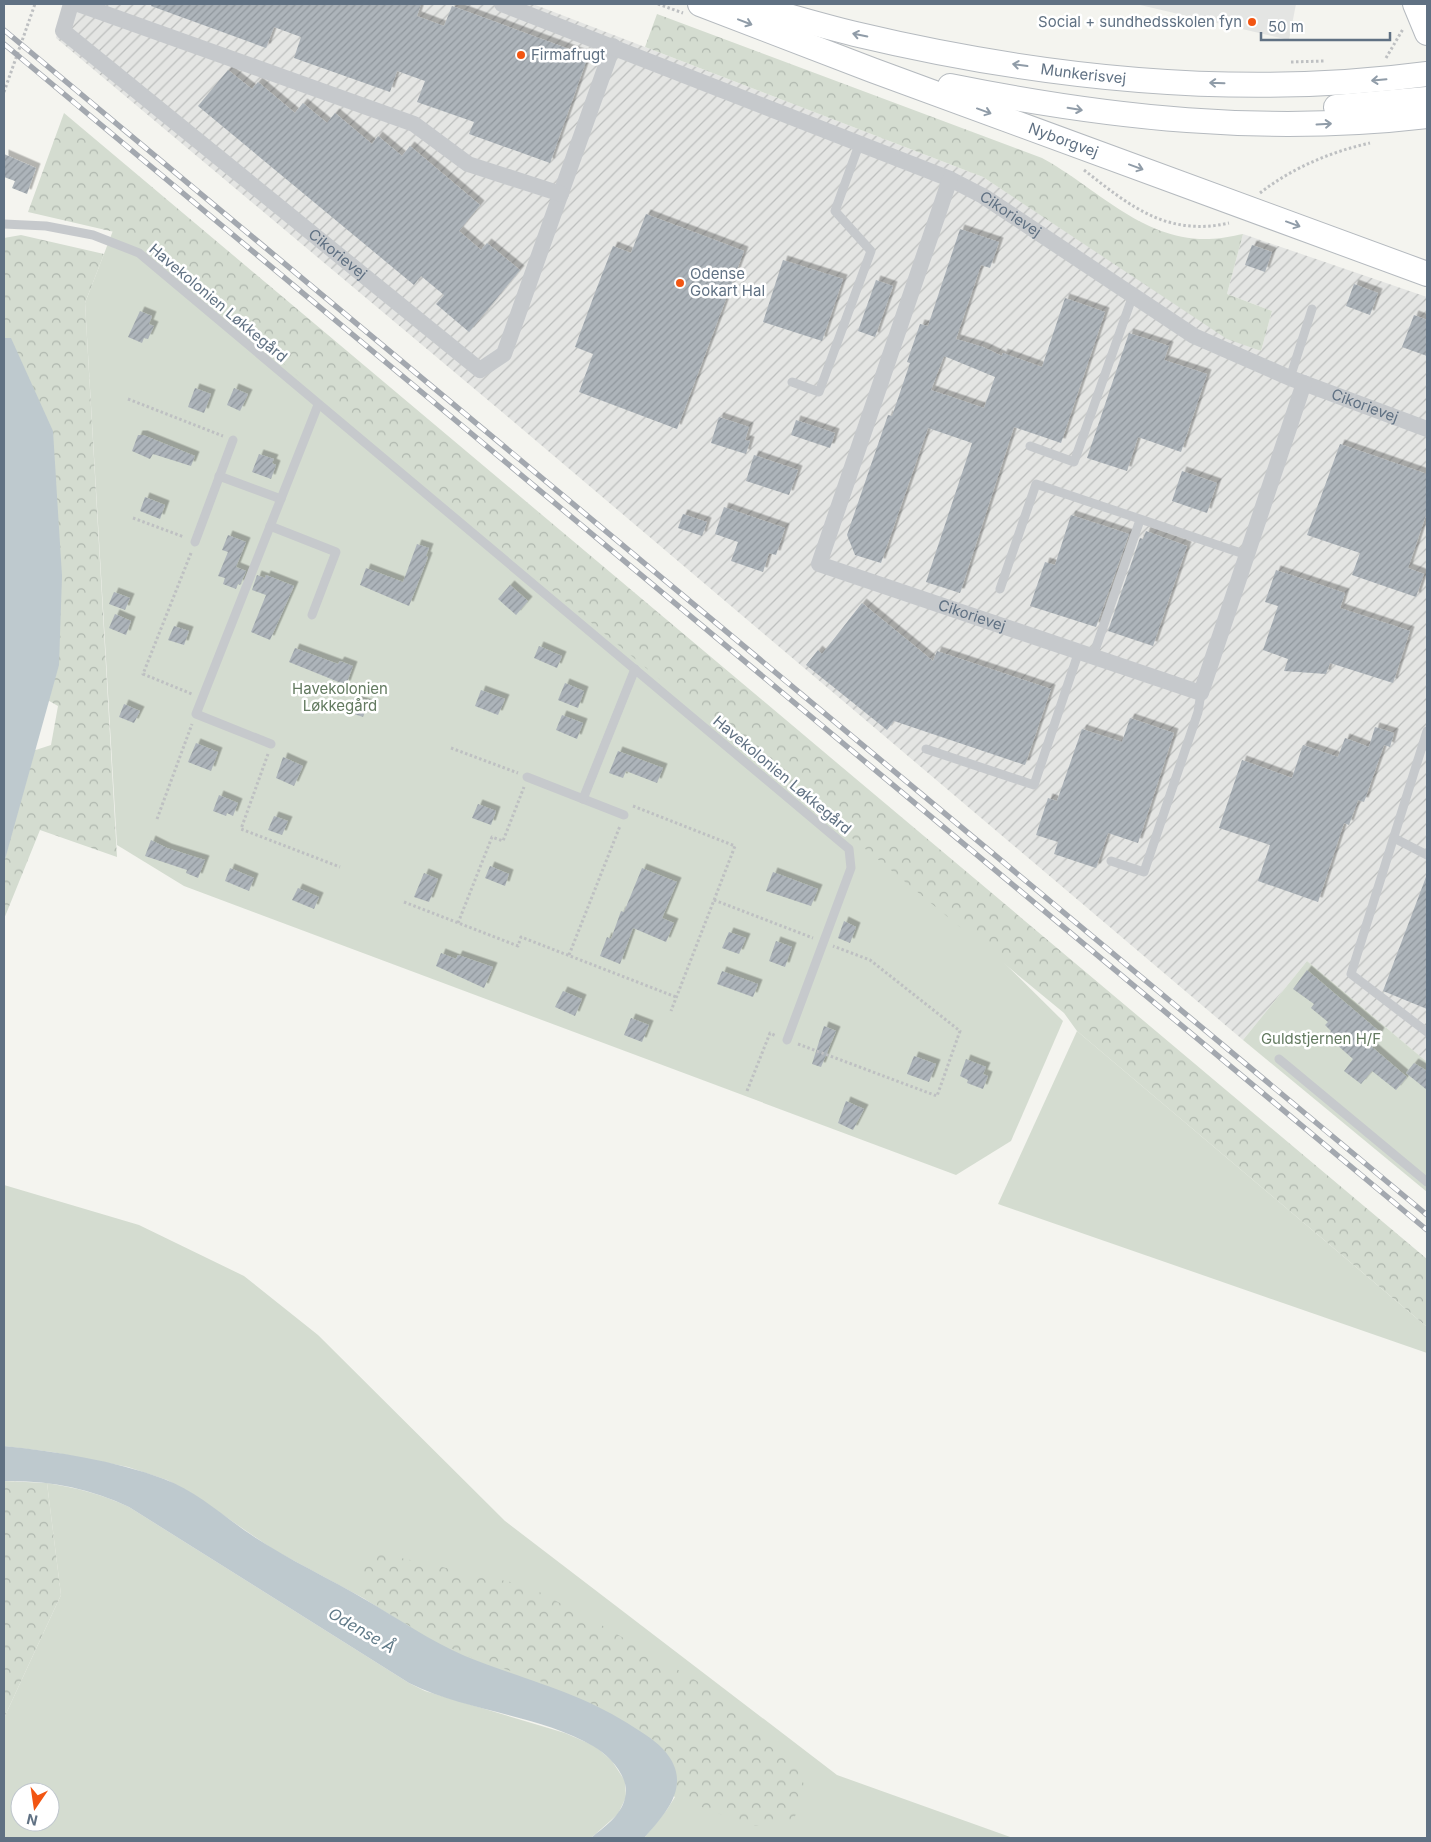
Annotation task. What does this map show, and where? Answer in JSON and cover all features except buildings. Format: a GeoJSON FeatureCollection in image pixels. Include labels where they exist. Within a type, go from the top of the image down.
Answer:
{"type":"FeatureCollection","features":[{"type":"Feature","properties":{"kind":"main road","name":"Nyborgvej"},"geometry":{"type":"LineString","coordinates":[[700,4],[872,70],[1427,274]]}},
{"type":"Feature","properties":{"kind":"main road","name":"Munkerisvej"},"geometry":{"type":"LineString","coordinates":[[746,4],[881,39],[998,62],[1086,74],[1173,82],[1249,84],[1380,80],[1427,74]]}},
{"type":"Feature","properties":{"kind":"main road"},"geometry":{"type":"LineString","coordinates":[[1416,5],[1427,33]]}},
{"type":"Feature","properties":{"kind":"main road"},"geometry":{"type":"LineString","coordinates":[[872,70],[1028,102],[1099,113],[1172,120],[1251,125],[1315,125],[1427,116]]}},
{"type":"Feature","properties":{"kind":"main road"},"geometry":{"type":"LineString","coordinates":[[1172,120],[1427,99]]}},
{"type":"Feature","properties":{"kind":"street","name":"Cikorievej"},"geometry":{"type":"LineString","coordinates":[[71,4],[63,31],[480,370],[504,354],[562,194],[612,46]]}},
{"type":"Feature","properties":{"kind":"street"},"geometry":{"type":"LineString","coordinates":[[78,4],[414,124],[468,164],[562,194]]}},
{"type":"Feature","properties":{"kind":"street","name":"Cikorievej"},"geometry":{"type":"LineString","coordinates":[[502,4],[860,142],[950,179],[983,196],[1194,336],[1297,380],[1427,429]]}},
{"type":"Feature","properties":{"kind":"street","name":"Cikorievej"},"geometry":{"type":"LineString","coordinates":[[950,179],[819,564],[1201,692]]}},
{"type":"Feature","properties":{"kind":"street"},"geometry":{"type":"LineString","coordinates":[[1201,692],[1247,555],[1297,380]]}},
{"type":"Feature","properties":{"kind":"lane"},"geometry":{"type":"LineString","coordinates":[[792,382],[819,392],[871,251],[835,211],[860,142]]}},
{"type":"Feature","properties":{"kind":"lane","name":"Havekolonien Løkkegård"},"geometry":{"type":"LineString","coordinates":[[4,224],[46,226],[94,235],[139,253],[849,849],[851,868],[787,1040]]}},
{"type":"Feature","properties":{"kind":"lane"},"geometry":{"type":"LineString","coordinates":[[1030,446],[1074,462],[1133,295]]}},
{"type":"Feature","properties":{"kind":"lane"},"geometry":{"type":"LineString","coordinates":[[1297,380],[1312,309]]}},
{"type":"Feature","properties":{"kind":"lane"},"geometry":{"type":"LineString","coordinates":[[271,744],[196,714],[318,405]]}},
{"type":"Feature","properties":{"kind":"lane"},"geometry":{"type":"LineString","coordinates":[[195,542],[233,440]]}},
{"type":"Feature","properties":{"kind":"lane"},"geometry":{"type":"LineString","coordinates":[[219,476],[281,499]]}},
{"type":"Feature","properties":{"kind":"lane"},"geometry":{"type":"LineString","coordinates":[[1000,590],[1036,484],[1247,555]]}},
{"type":"Feature","properties":{"kind":"lane"},"geometry":{"type":"LineString","coordinates":[[926,748],[1034,785],[1140,520]]}},
{"type":"Feature","properties":{"kind":"lane"},"geometry":{"type":"LineString","coordinates":[[270,526],[336,552],[312,614]]}},
{"type":"Feature","properties":{"kind":"lane"},"geometry":{"type":"LineString","coordinates":[[584,799],[635,669]]}},
{"type":"Feature","properties":{"kind":"lane"},"geometry":{"type":"LineString","coordinates":[[1111,861],[1144,872],[1198,712],[1201,692]]}},
{"type":"Feature","properties":{"kind":"lane"},"geometry":{"type":"LineString","coordinates":[[1427,731],[1351,974],[1427,1032]]}},
{"type":"Feature","properties":{"kind":"lane"},"geometry":{"type":"LineString","coordinates":[[528,777],[624,815]]}},
{"type":"Feature","properties":{"kind":"lane"},"geometry":{"type":"LineString","coordinates":[[1394,838],[1427,855]]}},
{"type":"Feature","properties":{"kind":"lane"},"geometry":{"type":"LineString","coordinates":[[1279,1059],[1427,1182]]}},
{"type":"Feature","properties":{"kind":"path"},"geometry":{"type":"LineString","coordinates":[[4,92],[35,4]]}},
{"type":"Feature","properties":{"kind":"path"},"geometry":{"type":"LineString","coordinates":[[1384,63],[1416,5]]}},
{"type":"Feature","properties":{"kind":"path"},"geometry":{"type":"LineString","coordinates":[[1285,63],[1329,61]]}},
{"type":"Feature","properties":{"kind":"path"},"geometry":{"type":"LineString","coordinates":[[128,399],[233,440]]}},
{"type":"Feature","properties":{"kind":"path"},"geometry":{"type":"LineString","coordinates":[[133,518],[195,542],[143,674],[202,698]]}},
{"type":"Feature","properties":{"kind":"path"},"geometry":{"type":"LineString","coordinates":[[157,818],[196,714]]}},
{"type":"Feature","properties":{"kind":"path"},"geometry":{"type":"LineString","coordinates":[[271,744],[242,829],[340,867]]}},
{"type":"Feature","properties":{"kind":"path"},"geometry":{"type":"LineString","coordinates":[[451,748],[528,777],[503,841],[492,836],[458,923]]}},
{"type":"Feature","properties":{"kind":"path"},"geometry":{"type":"LineString","coordinates":[[569,955],[628,804],[735,846],[671,1011]]}},
{"type":"Feature","properties":{"kind":"path"},"geometry":{"type":"LineString","coordinates":[[714,900],[870,960],[960,1031],[937,1096],[770,1033],[747,1091]]}},
{"type":"Feature","properties":{"kind":"path"},"geometry":{"type":"LineString","coordinates":[[404,902],[518,946],[521,937],[676,997]]}},
{"type":"Feature","properties":{"kind":"shaded area"},"geometry":{"type":"Polygon","coordinates":[[[64,4],[533,4],[983,177],[1227,338],[1261,351],[1272,311],[1227,294],[1243,234],[1427,297],[1427,1062],[1307,961],[1243,1040],[508,417],[56,38],[64,4]]]}},
{"type":"Feature","properties":{"kind":"shaded area","name":"Social + sundhedsskolen fyn"},"geometry":{"type":"Polygon","coordinates":[[[1136,4],[1296,4],[1289,40],[1136,4]]]}},
{"type":"Feature","properties":{"kind":"green space"},"geometry":{"type":"Polygon","coordinates":[[[657,14],[1042,158],[1121,210],[1141,222],[1162,231],[1185,237],[1209,239],[1243,234],[1227,294],[1272,311],[1261,351],[1227,339],[983,177],[645,47],[657,14]]]}},
{"type":"Feature","properties":{"kind":"green space"},"geometry":{"type":"Polygon","coordinates":[[[64,113],[1427,1259],[1427,1327],[1077,1031],[1064,1013],[554,592],[151,252],[123,234],[28,212],[64,113]]]}},
{"type":"Feature","properties":{"kind":"green space","name":"Havekolonien Løkkegård"},"geometry":{"type":"Polygon","coordinates":[[[129,219],[954,913],[1063,1021],[1011,1141],[956,1175],[184,886],[117,845],[85,303],[114,228],[129,219]]]}},
{"type":"Feature","properties":{"kind":"green space"},"geometry":{"type":"Polygon","coordinates":[[[21,235],[104,254],[85,303],[117,857],[40,830],[4,919],[4,782],[8,759],[51,745],[58,706],[23,686],[4,446],[4,238],[21,235]]]}},
{"type":"Feature","properties":{"kind":"green space","name":"Guldstjernen H/F"},"geometry":{"type":"Polygon","coordinates":[[[1307,961],[1427,1062],[1427,1192],[1243,1040],[1307,961]]]}},
{"type":"Feature","properties":{"kind":"green space"},"geometry":{"type":"Polygon","coordinates":[[[1077,1031],[1427,1327],[1427,1353],[998,1204],[1077,1031]]]}},
{"type":"Feature","properties":{"kind":"green space"},"geometry":{"type":"Polygon","coordinates":[[[4,1185],[139,1225],[244,1276],[318,1335],[505,1521],[837,1775],[1013,1838],[644,1838],[675,1797],[365,1599],[274,1550],[191,1493],[167,1480],[128,1467],[52,1452],[4,1446],[4,1185]]]}},
{"type":"Feature","properties":{"kind":"green space"},"geometry":{"type":"Polygon","coordinates":[[[4,1481],[47,1483],[61,1595],[4,1718],[4,1481]]]}},
{"type":"Feature","properties":{"kind":"green space"},"geometry":{"type":"Polygon","coordinates":[[[47,1483],[89,1492],[129,1507],[409,1683],[425,1691],[565,1733],[595,1746],[612,1761],[625,1781],[626,1797],[618,1814],[591,1838],[4,1838],[4,1718],[61,1595],[47,1483]]]}},
{"type":"Feature","properties":{"kind":"green space"},"geometry":{"type":"Polygon","coordinates":[[[378,1553],[528,1586],[603,1626],[702,1684],[798,1767],[805,1788],[793,1822],[752,1826],[675,1797],[677,1777],[658,1743],[619,1717],[554,1686],[465,1655],[423,1634],[365,1599],[362,1569],[378,1553]]]}},
{"type":"Feature","properties":{"kind":"water"},"geometry":{"type":"Polygon","coordinates":[[[4,338],[11,338],[53,431],[62,576],[59,665],[4,863],[4,338]]]}},
{"type":"Feature","properties":{"kind":"water","name":"Odense Å"},"geometry":{"type":"Polygon","coordinates":[[[4,1446],[65,1454],[105,1462],[145,1472],[176,1484],[199,1497],[267,1545],[352,1592],[439,1644],[487,1665],[573,1696],[615,1716],[654,1741],[670,1758],[677,1780],[676,1791],[672,1801],[659,1821],[644,1838],[591,1838],[616,1816],[623,1804],[626,1790],[622,1775],[612,1761],[599,1750],[572,1735],[526,1720],[454,1701],[409,1683],[129,1507],[114,1500],[68,1486],[4,1481],[4,1446]]]}},
{"type":"Feature","properties":{"kind":"railway"},"geometry":{"type":"LineString","coordinates":[[4,30],[1427,1215]]}},
{"type":"Feature","properties":{"kind":"railway"},"geometry":{"type":"LineString","coordinates":[[4,44],[1427,1230]]}},
{"type":"Feature","properties":{"kind":"place","name":"Social + sundhedsskolen fyn"},"geometry":{"type":"Point","coordinates":[1252,22]}},
{"type":"Feature","properties":{"kind":"place","name":"Firmafrugt"},"geometry":{"type":"Point","coordinates":[521,55]}},
{"type":"Feature","properties":{"kind":"place","name":"Odense Gokart Hal"},"geometry":{"type":"Point","coordinates":[680,283]}}]}
